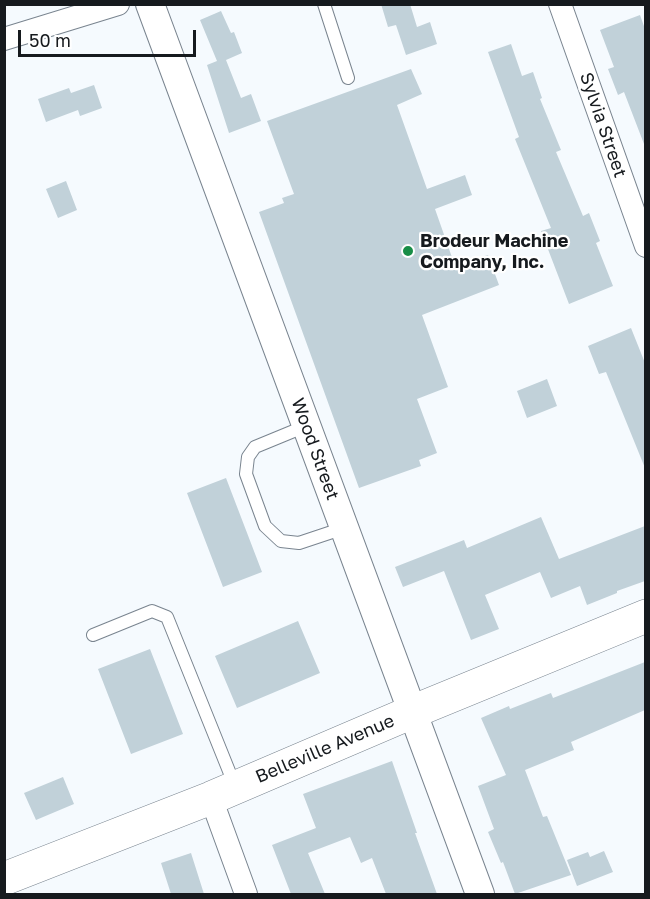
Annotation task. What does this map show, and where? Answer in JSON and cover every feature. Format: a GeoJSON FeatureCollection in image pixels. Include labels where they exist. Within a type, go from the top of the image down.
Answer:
{"type":"FeatureCollection","features":[{"type":"Feature","properties":{"kind":"main road","name":"Belleville Avenue"},"geometry":{"type":"LineString","coordinates":[[4,879],[223,793],[412,711],[645,616]]}},
{"type":"Feature","properties":{"kind":"street"},"geometry":{"type":"LineString","coordinates":[[4,39],[117,4]]}},
{"type":"Feature","properties":{"kind":"street","name":"Wood Street"},"geometry":{"type":"LineString","coordinates":[[150,4],[480,894]]}},
{"type":"Feature","properties":{"kind":"street","name":"Sylvia Street"},"geometry":{"type":"LineString","coordinates":[[560,4],[645,246]]}},
{"type":"Feature","properties":{"kind":"street"},"geometry":{"type":"LineString","coordinates":[[223,793],[246,894]]}},
{"type":"Feature","properties":{"kind":"lane"},"geometry":{"type":"LineString","coordinates":[[324,4],[348,78]]}},
{"type":"Feature","properties":{"kind":"lane"},"geometry":{"type":"LineString","coordinates":[[306,426],[255,447],[248,457],[246,474],[265,526],[281,541],[299,543],[344,528]]}},
{"type":"Feature","properties":{"kind":"lane"},"geometry":{"type":"LineString","coordinates":[[93,635],[152,611],[167,617],[223,793]]}},
{"type":"Feature","properties":{"kind":"building"},"geometry":{"type":"Polygon","coordinates":[[[381,4],[410,4],[417,27],[430,22],[437,44],[406,55],[396,25],[388,27],[381,4]]]}},
{"type":"Feature","properties":{"kind":"building"},"geometry":{"type":"Polygon","coordinates":[[[221,11],[231,33],[234,32],[242,53],[226,60],[241,98],[251,94],[261,121],[229,133],[207,65],[217,61],[200,20],[221,11]]]}},
{"type":"Feature","properties":{"kind":"building"},"geometry":{"type":"Polygon","coordinates":[[[640,15],[645,29],[645,144],[624,92],[618,95],[608,69],[614,67],[600,30],[640,15]]]}},
{"type":"Feature","properties":{"kind":"building"},"geometry":{"type":"Polygon","coordinates":[[[511,44],[522,76],[533,72],[542,98],[540,99],[561,150],[556,152],[583,216],[589,213],[600,241],[596,243],[613,286],[569,304],[541,231],[551,228],[515,139],[519,137],[488,52],[511,44]]]}},
{"type":"Feature","properties":{"kind":"building"},"geometry":{"type":"Polygon","coordinates":[[[411,69],[422,94],[397,105],[427,189],[465,175],[472,195],[435,209],[455,266],[488,255],[499,285],[422,315],[448,387],[417,399],[437,453],[419,460],[421,466],[359,488],[259,212],[284,203],[282,198],[294,194],[267,121],[411,69]]]}},
{"type":"Feature","properties":{"kind":"building"},"geometry":{"type":"Polygon","coordinates":[[[94,85],[102,108],[80,116],[78,110],[46,122],[38,99],[69,88],[71,93],[94,85]]]}},
{"type":"Feature","properties":{"kind":"building"},"geometry":{"type":"Polygon","coordinates":[[[66,181],[77,210],[58,218],[46,189],[66,181]]]}},
{"type":"Feature","properties":{"kind":"building"},"geometry":{"type":"Polygon","coordinates":[[[631,328],[645,363],[645,468],[606,372],[599,374],[588,346],[631,328]]]}},
{"type":"Feature","properties":{"kind":"building"},"geometry":{"type":"Polygon","coordinates":[[[547,379],[557,406],[527,418],[517,391],[547,379]]]}},
{"type":"Feature","properties":{"kind":"building"},"geometry":{"type":"Polygon","coordinates":[[[226,478],[262,572],[223,587],[187,493],[226,478]]]}},
{"type":"Feature","properties":{"kind":"building"},"geometry":{"type":"Polygon","coordinates":[[[541,517],[559,559],[645,526],[645,581],[587,605],[580,586],[551,598],[540,572],[485,595],[499,629],[471,640],[444,571],[403,587],[395,567],[464,540],[467,548],[541,517]]]}},
{"type":"Feature","properties":{"kind":"building"},"geometry":{"type":"Polygon","coordinates":[[[298,621],[320,673],[237,708],[215,656],[298,621]]]}},
{"type":"Feature","properties":{"kind":"building"},"geometry":{"type":"Polygon","coordinates":[[[150,649],[183,734],[131,754],[98,669],[150,649]]]}},
{"type":"Feature","properties":{"kind":"building"},"geometry":{"type":"Polygon","coordinates":[[[645,662],[645,710],[571,742],[574,750],[525,770],[543,817],[547,816],[571,875],[515,894],[488,832],[494,829],[478,786],[506,775],[481,718],[509,706],[510,709],[551,693],[553,698],[645,662]]]}},
{"type":"Feature","properties":{"kind":"building"},"geometry":{"type":"Polygon","coordinates":[[[392,761],[437,894],[386,894],[372,858],[361,863],[350,837],[308,853],[325,894],[291,894],[272,845],[316,828],[303,794],[392,761]]]}},
{"type":"Feature","properties":{"kind":"building"},"geometry":{"type":"Polygon","coordinates":[[[63,777],[74,804],[36,820],[24,793],[63,777]]]}},
{"type":"Feature","properties":{"kind":"building"},"geometry":{"type":"Polygon","coordinates":[[[604,851],[613,872],[577,886],[567,860],[588,852],[590,857],[604,851]]]}},
{"type":"Feature","properties":{"kind":"building"},"geometry":{"type":"Polygon","coordinates":[[[191,853],[204,894],[171,894],[161,863],[191,853]]]}},
{"type":"Feature","properties":{"kind":"place","name":"Brodeur Machine Company, Inc."},"geometry":{"type":"Point","coordinates":[408,251]}}]}
